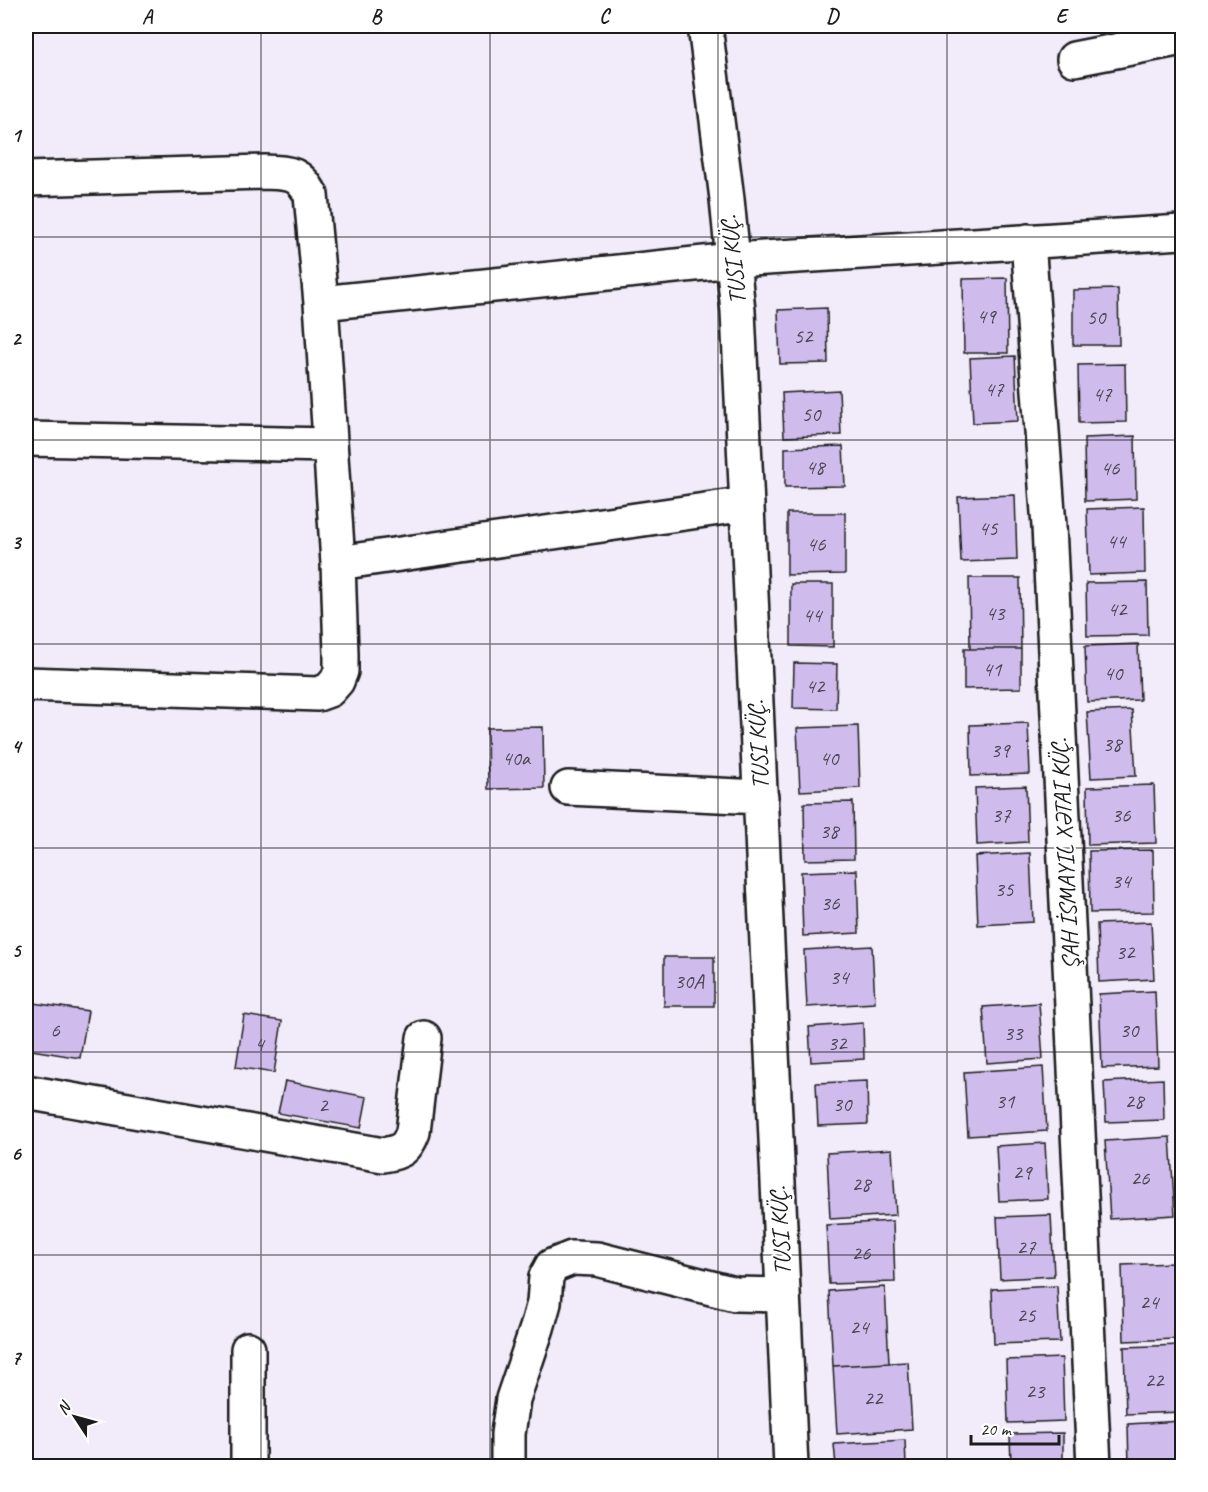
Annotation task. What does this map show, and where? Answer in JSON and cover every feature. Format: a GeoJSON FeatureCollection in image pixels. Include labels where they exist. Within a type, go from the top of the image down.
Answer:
{"type":"FeatureCollection","features":[{"type":"Feature","properties":{"kind":"street","name":"TUSI KÜÇ."},"geometry":{"type":"LineString","coordinates":[[705,26],[726,188],[738,311],[791,1467]]}},
{"type":"Feature","properties":{"kind":"street"},"geometry":{"type":"LineString","coordinates":[[1074,59],[1182,38]]}},
{"type":"Feature","properties":{"kind":"street"},"geometry":{"type":"LineString","coordinates":[[26,179],[265,172],[288,173],[304,183],[310,195],[321,303],[338,563],[341,671],[337,681],[329,690],[318,694],[26,684]]}},
{"type":"Feature","properties":{"kind":"street"},"geometry":{"type":"LineString","coordinates":[[321,303],[733,260],[1182,232]]}},
{"type":"Feature","properties":{"kind":"street"},"geometry":{"type":"LineString","coordinates":[[1028,241],[1049,526],[1094,1467]]}},
{"type":"Feature","properties":{"kind":"street"},"geometry":{"type":"LineString","coordinates":[[26,438],[330,445]]}},
{"type":"Feature","properties":{"kind":"street"},"geometry":{"type":"LineString","coordinates":[[338,563],[747,504]]}},
{"type":"Feature","properties":{"kind":"street"},"geometry":{"type":"LineString","coordinates":[[568,788],[761,798]]}},
{"type":"Feature","properties":{"kind":"street"},"geometry":{"type":"LineString","coordinates":[[26,1092],[383,1155],[397,1152],[409,1143],[413,1132],[424,1038]]}},
{"type":"Feature","properties":{"kind":"street"},"geometry":{"type":"LineString","coordinates":[[508,1467],[508,1434],[513,1399],[537,1328],[544,1304],[546,1277],[552,1266],[572,1258],[597,1259],[735,1294],[783,1295]]}},
{"type":"Feature","properties":{"kind":"street"},"geometry":{"type":"LineString","coordinates":[[248,1349],[248,1467]]}},
{"type":"Feature","properties":{"kind":"building"},"geometry":{"type":"Polygon","coordinates":[[[1007,278],[1008,353],[964,353],[963,279],[1007,278]]]}},
{"type":"Feature","properties":{"kind":"building"},"geometry":{"type":"Polygon","coordinates":[[[1118,289],[1119,345],[1073,345],[1073,290],[1118,289]]]}},
{"type":"Feature","properties":{"kind":"building"},"geometry":{"type":"Polygon","coordinates":[[[827,308],[828,363],[780,364],[778,310],[827,308]]]}},
{"type":"Feature","properties":{"kind":"building"},"geometry":{"type":"Polygon","coordinates":[[[1015,356],[1018,421],[973,423],[970,358],[1015,356]]]}},
{"type":"Feature","properties":{"kind":"building"},"geometry":{"type":"Polygon","coordinates":[[[1125,364],[1126,422],[1079,423],[1078,365],[1125,364]]]}},
{"type":"Feature","properties":{"kind":"building"},"geometry":{"type":"Polygon","coordinates":[[[839,390],[841,435],[784,437],[782,393],[839,390]]]}},
{"type":"Feature","properties":{"kind":"building"},"geometry":{"type":"Polygon","coordinates":[[[1135,436],[1136,499],[1085,501],[1084,438],[1135,436]]]}},
{"type":"Feature","properties":{"kind":"building"},"geometry":{"type":"Polygon","coordinates":[[[843,446],[845,486],[785,487],[785,448],[843,446]]]}},
{"type":"Feature","properties":{"kind":"building"},"geometry":{"type":"Polygon","coordinates":[[[1015,495],[1017,560],[961,562],[958,497],[1015,495]]]}},
{"type":"Feature","properties":{"kind":"building"},"geometry":{"type":"Polygon","coordinates":[[[1144,507],[1145,573],[1089,575],[1087,509],[1144,507]]]}},
{"type":"Feature","properties":{"kind":"building"},"geometry":{"type":"Polygon","coordinates":[[[787,513],[845,513],[845,574],[787,575],[787,513]]]}},
{"type":"Feature","properties":{"kind":"building"},"geometry":{"type":"Polygon","coordinates":[[[969,578],[1020,578],[1021,649],[970,649],[969,578]]]}},
{"type":"Feature","properties":{"kind":"building"},"geometry":{"type":"Polygon","coordinates":[[[1147,582],[1148,635],[1087,636],[1086,583],[1147,582]]]}},
{"type":"Feature","properties":{"kind":"building"},"geometry":{"type":"Polygon","coordinates":[[[791,584],[833,584],[833,647],[791,646],[791,584]]]}},
{"type":"Feature","properties":{"kind":"building"},"geometry":{"type":"Polygon","coordinates":[[[1138,644],[1140,700],[1087,702],[1085,646],[1138,644]]]}},
{"type":"Feature","properties":{"kind":"building"},"geometry":{"type":"Polygon","coordinates":[[[964,649],[1021,649],[1021,688],[964,689],[964,649]]]}},
{"type":"Feature","properties":{"kind":"building"},"geometry":{"type":"Polygon","coordinates":[[[794,663],[837,664],[836,709],[793,708],[794,663]]]}},
{"type":"Feature","properties":{"kind":"building"},"geometry":{"type":"Polygon","coordinates":[[[1132,710],[1136,776],[1091,778],[1087,712],[1132,710]]]}},
{"type":"Feature","properties":{"kind":"building"},"geometry":{"type":"Polygon","coordinates":[[[1028,723],[1030,774],[971,776],[970,725],[1028,723]]]}},
{"type":"Feature","properties":{"kind":"building"},"geometry":{"type":"Polygon","coordinates":[[[858,726],[860,788],[800,791],[797,728],[858,726]]]}},
{"type":"Feature","properties":{"kind":"building"},"geometry":{"type":"Polygon","coordinates":[[[543,727],[544,788],[488,789],[487,728],[543,727]]]}},
{"type":"Feature","properties":{"kind":"building"},"geometry":{"type":"Polygon","coordinates":[[[1154,785],[1156,843],[1088,845],[1087,787],[1154,785]]]}},
{"type":"Feature","properties":{"kind":"building"},"geometry":{"type":"Polygon","coordinates":[[[1026,786],[1028,842],[977,845],[975,788],[1026,786]]]}},
{"type":"Feature","properties":{"kind":"building"},"geometry":{"type":"Polygon","coordinates":[[[853,802],[854,859],[805,860],[804,803],[853,802]]]}},
{"type":"Feature","properties":{"kind":"building"},"geometry":{"type":"Polygon","coordinates":[[[1153,850],[1154,912],[1090,913],[1089,851],[1153,850]]]}},
{"type":"Feature","properties":{"kind":"building"},"geometry":{"type":"Polygon","coordinates":[[[1030,853],[1033,922],[978,925],[975,856],[1030,853]]]}},
{"type":"Feature","properties":{"kind":"building"},"geometry":{"type":"Polygon","coordinates":[[[857,870],[859,933],[803,936],[801,872],[857,870]]]}},
{"type":"Feature","properties":{"kind":"building"},"geometry":{"type":"Polygon","coordinates":[[[1151,922],[1154,979],[1099,982],[1097,924],[1151,922]]]}},
{"type":"Feature","properties":{"kind":"building"},"geometry":{"type":"Polygon","coordinates":[[[872,946],[875,1003],[807,1007],[804,950],[872,946]]]}},
{"type":"Feature","properties":{"kind":"building"},"geometry":{"type":"Polygon","coordinates":[[[664,957],[714,957],[714,1006],[664,1006],[664,957]]]}},
{"type":"Feature","properties":{"kind":"building"},"geometry":{"type":"Polygon","coordinates":[[[1155,991],[1158,1066],[1102,1068],[1099,994],[1155,991]]]}},
{"type":"Feature","properties":{"kind":"building"},"geometry":{"type":"Polygon","coordinates":[[[26,1002],[88,1011],[80,1058],[26,1049],[26,1002]]]}},
{"type":"Feature","properties":{"kind":"building"},"geometry":{"type":"Polygon","coordinates":[[[1039,1003],[1043,1059],[987,1063],[983,1007],[1039,1003]]]}},
{"type":"Feature","properties":{"kind":"building"},"geometry":{"type":"Polygon","coordinates":[[[244,1015],[282,1021],[274,1073],[236,1067],[244,1015]]]}},
{"type":"Feature","properties":{"kind":"building"},"geometry":{"type":"Polygon","coordinates":[[[863,1023],[864,1059],[811,1062],[809,1027],[863,1023]]]}},
{"type":"Feature","properties":{"kind":"building"},"geometry":{"type":"Polygon","coordinates":[[[1043,1067],[1047,1131],[968,1136],[964,1072],[1043,1067]]]}},
{"type":"Feature","properties":{"kind":"building"},"geometry":{"type":"Polygon","coordinates":[[[1163,1079],[1164,1120],[1106,1122],[1104,1082],[1163,1079]]]}},
{"type":"Feature","properties":{"kind":"building"},"geometry":{"type":"Polygon","coordinates":[[[285,1081],[367,1097],[361,1128],[278,1113],[285,1081]]]}},
{"type":"Feature","properties":{"kind":"building"},"geometry":{"type":"Polygon","coordinates":[[[867,1081],[868,1124],[818,1126],[816,1083],[867,1081]]]}},
{"type":"Feature","properties":{"kind":"building"},"geometry":{"type":"Polygon","coordinates":[[[1170,1137],[1175,1215],[1110,1219],[1105,1141],[1170,1137]]]}},
{"type":"Feature","properties":{"kind":"building"},"geometry":{"type":"Polygon","coordinates":[[[1045,1143],[1048,1199],[999,1201],[996,1146],[1045,1143]]]}},
{"type":"Feature","properties":{"kind":"building"},"geometry":{"type":"Polygon","coordinates":[[[892,1149],[896,1215],[830,1219],[827,1153],[892,1149]]]}},
{"type":"Feature","properties":{"kind":"building"},"geometry":{"type":"Polygon","coordinates":[[[1051,1215],[1054,1276],[1000,1279],[997,1217],[1051,1215]]]}},
{"type":"Feature","properties":{"kind":"building"},"geometry":{"type":"Polygon","coordinates":[[[893,1221],[895,1282],[829,1284],[826,1225],[893,1221]]]}},
{"type":"Feature","properties":{"kind":"building"},"geometry":{"type":"Polygon","coordinates":[[[1174,1263],[1176,1339],[1124,1341],[1122,1265],[1174,1263]]]}},
{"type":"Feature","properties":{"kind":"building"},"geometry":{"type":"Polygon","coordinates":[[[1057,1286],[1060,1342],[994,1344],[992,1289],[1057,1286]]]}},
{"type":"Feature","properties":{"kind":"building"},"geometry":{"type":"Polygon","coordinates":[[[885,1287],[889,1363],[833,1366],[829,1291],[885,1287]]]}},
{"type":"Feature","properties":{"kind":"building"},"geometry":{"type":"Polygon","coordinates":[[[1182,1345],[1182,1412],[1126,1414],[1124,1347],[1182,1345]]]}},
{"type":"Feature","properties":{"kind":"building"},"geometry":{"type":"Polygon","coordinates":[[[1062,1358],[1064,1421],[1008,1423],[1006,1360],[1062,1358]]]}},
{"type":"Feature","properties":{"kind":"building"},"geometry":{"type":"Polygon","coordinates":[[[908,1362],[912,1429],[837,1434],[833,1366],[908,1362]]]}},
{"type":"Feature","properties":{"kind":"building"},"geometry":{"type":"Polygon","coordinates":[[[1182,1421],[1182,1466],[1129,1466],[1128,1424],[1182,1421]]]}},
{"type":"Feature","properties":{"kind":"building"},"geometry":{"type":"Polygon","coordinates":[[[1063,1433],[1063,1466],[1011,1466],[1010,1434],[1063,1433]]]}},
{"type":"Feature","properties":{"kind":"building"},"geometry":{"type":"Polygon","coordinates":[[[905,1440],[906,1466],[836,1466],[834,1444],[905,1440]]]}}]}
